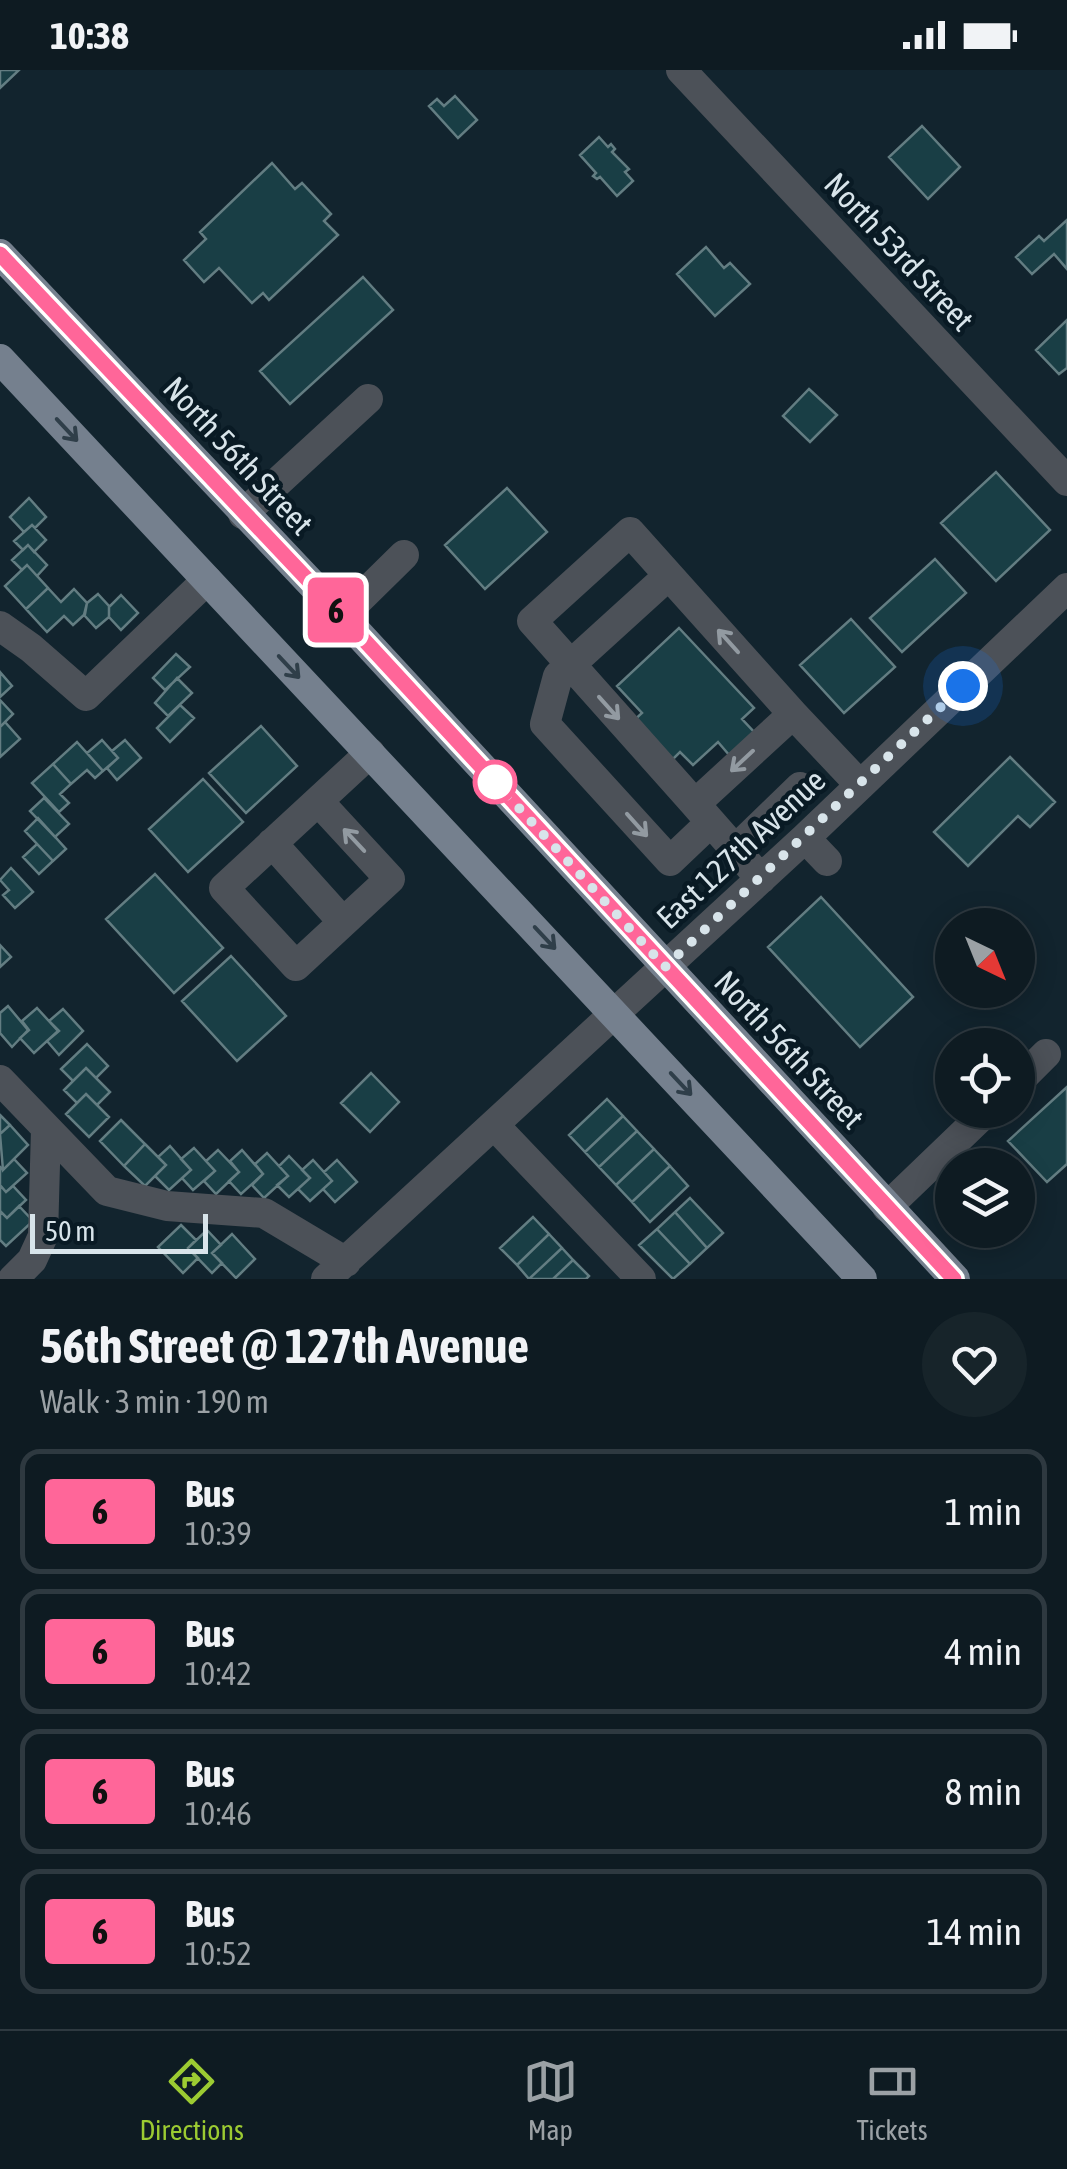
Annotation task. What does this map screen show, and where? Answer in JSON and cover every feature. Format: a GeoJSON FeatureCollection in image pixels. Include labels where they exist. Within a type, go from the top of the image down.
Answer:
{"type":"FeatureCollection","features":[{"type":"Feature","properties":{"kind":"main road","name":"North 56th Street"},"geometry":{"type":"LineString","coordinates":[[0,254],[342,616],[954,1279]]}},
{"type":"Feature","properties":{"kind":"main road"},"geometry":{"type":"LineString","coordinates":[[0,359],[862,1279]]}},
{"type":"Feature","properties":{"kind":"street","name":"North 53rd Street"},"geometry":{"type":"LineString","coordinates":[[681,70],[1067,482]]}},
{"type":"Feature","properties":{"kind":"street"},"geometry":{"type":"LineString","coordinates":[[244,514],[368,400]]}},
{"type":"Feature","properties":{"kind":"street"},"geometry":{"type":"LineString","coordinates":[[760,879],[532,620],[630,532],[860,786]]}},
{"type":"Feature","properties":{"kind":"street"},"geometry":{"type":"LineString","coordinates":[[342,616],[404,555]]}},
{"type":"Feature","properties":{"kind":"street"},"geometry":{"type":"LineString","coordinates":[[668,576],[558,676],[545,724],[670,861],[703,813],[793,714]]}},
{"type":"Feature","properties":{"kind":"street"},"geometry":{"type":"LineString","coordinates":[[0,626],[86,696],[207,580]]}},
{"type":"Feature","properties":{"kind":"street","name":"East 127th Avenue"},"geometry":{"type":"LineString","coordinates":[[336,1270],[805,838],[1067,588]]}},
{"type":"Feature","properties":{"kind":"street"},"geometry":{"type":"LineString","coordinates":[[318,801],[390,878],[296,966],[224,888],[272,843],[370,753]]}},
{"type":"Feature","properties":{"kind":"street"},"geometry":{"type":"LineString","coordinates":[[735,850],[800,786]]}},
{"type":"Feature","properties":{"kind":"street"},"geometry":{"type":"LineString","coordinates":[[805,838],[827,862]]}},
{"type":"Feature","properties":{"kind":"street"},"geometry":{"type":"LineString","coordinates":[[272,843],[343,922]]}},
{"type":"Feature","properties":{"kind":"street"},"geometry":{"type":"LineString","coordinates":[[1035,1065],[1046,1054]]}},
{"type":"Feature","properties":{"kind":"street"},"geometry":{"type":"LineString","coordinates":[[0,1080],[106,1190],[167,1206],[264,1213],[336,1270]]}},
{"type":"Feature","properties":{"kind":"street"},"geometry":{"type":"LineString","coordinates":[[494,1124],[641,1279]]}},
{"type":"Feature","properties":{"kind":"street"},"geometry":{"type":"LineString","coordinates":[[887,1207],[969,1128]]}},
{"type":"Feature","properties":{"kind":"street"},"geometry":{"type":"LineString","coordinates":[[13,1279],[32,1260],[43,1236],[46,1129]]}},
{"type":"Feature","properties":{"kind":"building"},"geometry":{"type":"Polygon","coordinates":[[[0,70],[19,70],[0,88],[0,70]]]}},
{"type":"Feature","properties":{"kind":"building"},"geometry":{"type":"Polygon","coordinates":[[[455,96],[477,120],[458,138],[429,106],[437,99],[444,106],[455,96]]]}},
{"type":"Feature","properties":{"kind":"building"},"geometry":{"type":"Polygon","coordinates":[[[922,126],[960,167],[928,199],[889,157],[922,126]]]}},
{"type":"Feature","properties":{"kind":"building"},"geometry":{"type":"Polygon","coordinates":[[[599,137],[615,149],[612,152],[629,169],[625,172],[633,181],[617,196],[600,177],[593,176],[596,173],[580,155],[599,137]]]}},
{"type":"Feature","properties":{"kind":"building"},"geometry":{"type":"Polygon","coordinates":[[[272,163],[295,189],[302,183],[331,214],[324,221],[338,235],[269,300],[263,293],[252,303],[219,268],[204,282],[184,260],[206,239],[200,232],[272,163]]]}},
{"type":"Feature","properties":{"kind":"building"},"geometry":{"type":"Polygon","coordinates":[[[1067,220],[1067,269],[1054,254],[1032,274],[1016,257],[1039,236],[1044,241],[1067,220]]]}},
{"type":"Feature","properties":{"kind":"building"},"geometry":{"type":"Polygon","coordinates":[[[706,247],[724,268],[730,263],[750,284],[715,316],[677,274],[706,247]]]}},
{"type":"Feature","properties":{"kind":"building"},"geometry":{"type":"Polygon","coordinates":[[[363,277],[393,310],[290,404],[260,371],[363,277]]]}},
{"type":"Feature","properties":{"kind":"building"},"geometry":{"type":"Polygon","coordinates":[[[1067,320],[1067,368],[1059,374],[1036,350],[1067,320]]]}},
{"type":"Feature","properties":{"kind":"building"},"geometry":{"type":"Polygon","coordinates":[[[809,389],[837,415],[810,442],[783,416],[809,389]]]}},
{"type":"Feature","properties":{"kind":"building"},"geometry":{"type":"Polygon","coordinates":[[[996,472],[1050,530],[996,581],[941,523],[996,472]]]}},
{"type":"Feature","properties":{"kind":"building"},"geometry":{"type":"Polygon","coordinates":[[[507,488],[547,532],[485,589],[445,545],[507,488]]]}},
{"type":"Feature","properties":{"kind":"building"},"geometry":{"type":"Polygon","coordinates":[[[29,498],[46,517],[24,532],[10,517],[29,498]]]}},
{"type":"Feature","properties":{"kind":"building"},"geometry":{"type":"Polygon","coordinates":[[[32,525],[46,540],[34,552],[28,545],[23,550],[14,541],[32,525]]]}},
{"type":"Feature","properties":{"kind":"building"},"geometry":{"type":"Polygon","coordinates":[[[28,545],[47,565],[37,576],[27,565],[22,570],[12,560],[28,545]]]}},
{"type":"Feature","properties":{"kind":"building"},"geometry":{"type":"Polygon","coordinates":[[[935,559],[966,593],[902,652],[870,618],[935,559]]]}},
{"type":"Feature","properties":{"kind":"building"},"geometry":{"type":"Polygon","coordinates":[[[27,565],[48,588],[26,609],[5,586],[27,565]]]}},
{"type":"Feature","properties":{"kind":"building"},"geometry":{"type":"Polygon","coordinates":[[[48,588],[61,602],[74,589],[87,603],[85,614],[73,625],[64,616],[47,632],[26,609],[48,588]]]}},
{"type":"Feature","properties":{"kind":"building"},"geometry":{"type":"Polygon","coordinates":[[[98,594],[109,606],[109,617],[96,628],[84,615],[87,603],[98,594]]]}},
{"type":"Feature","properties":{"kind":"building"},"geometry":{"type":"Polygon","coordinates":[[[121,595],[138,613],[121,630],[109,617],[109,607],[121,595]]]}},
{"type":"Feature","properties":{"kind":"building"},"geometry":{"type":"Polygon","coordinates":[[[851,619],[895,667],[844,713],[800,665],[851,619]]]}},
{"type":"Feature","properties":{"kind":"building"},"geometry":{"type":"Polygon","coordinates":[[[679,628],[754,708],[742,719],[755,733],[730,756],[718,742],[693,765],[680,752],[668,764],[630,724],[642,713],[617,686],[679,628]]]}},
{"type":"Feature","properties":{"kind":"building"},"geometry":{"type":"Polygon","coordinates":[[[176,654],[190,667],[165,690],[153,678],[176,654]]]}},
{"type":"Feature","properties":{"kind":"building"},"geometry":{"type":"Polygon","coordinates":[[[0,672],[12,686],[0,697],[0,672]]]}},
{"type":"Feature","properties":{"kind":"building"},"geometry":{"type":"Polygon","coordinates":[[[177,678],[192,693],[168,716],[155,703],[177,678]]]}},
{"type":"Feature","properties":{"kind":"building"},"geometry":{"type":"Polygon","coordinates":[[[0,700],[13,714],[0,727],[0,700]]]}},
{"type":"Feature","properties":{"kind":"building"},"geometry":{"type":"Polygon","coordinates":[[[180,705],[194,718],[170,742],[157,728],[180,705]]]}},
{"type":"Feature","properties":{"kind":"building"},"geometry":{"type":"Polygon","coordinates":[[[5,722],[20,739],[0,757],[0,727],[5,722]]]}},
{"type":"Feature","properties":{"kind":"building"},"geometry":{"type":"Polygon","coordinates":[[[261,726],[297,766],[246,813],[209,773],[261,726]]]}},
{"type":"Feature","properties":{"kind":"building"},"geometry":{"type":"Polygon","coordinates":[[[102,740],[118,758],[103,771],[87,753],[102,740]]]}},
{"type":"Feature","properties":{"kind":"building"},"geometry":{"type":"Polygon","coordinates":[[[125,740],[141,758],[117,780],[107,768],[118,758],[112,751],[125,740]]]}},
{"type":"Feature","properties":{"kind":"building"},"geometry":{"type":"Polygon","coordinates":[[[77,742],[103,771],[95,778],[87,770],[71,784],[53,764],[77,742]]]}},
{"type":"Feature","properties":{"kind":"building"},"geometry":{"type":"Polygon","coordinates":[[[1010,757],[1055,802],[1030,827],[1018,816],[968,866],[934,832],[1010,757]]]}},
{"type":"Feature","properties":{"kind":"building"},"geometry":{"type":"Polygon","coordinates":[[[53,764],[71,784],[60,794],[69,803],[59,812],[32,783],[53,764]]]}},
{"type":"Feature","properties":{"kind":"building"},"geometry":{"type":"Polygon","coordinates":[[[203,779],[243,822],[188,872],[149,829],[203,779]]]}},
{"type":"Feature","properties":{"kind":"building"},"geometry":{"type":"Polygon","coordinates":[[[44,798],[69,824],[55,837],[30,811],[44,798]]]}},
{"type":"Feature","properties":{"kind":"building"},"geometry":{"type":"Polygon","coordinates":[[[38,818],[66,849],[53,861],[25,831],[38,818]]]}},
{"type":"Feature","properties":{"kind":"building"},"geometry":{"type":"Polygon","coordinates":[[[37,844],[53,861],[39,874],[23,857],[37,844]]]}},
{"type":"Feature","properties":{"kind":"building"},"geometry":{"type":"Polygon","coordinates":[[[11,868],[33,892],[15,908],[3,895],[9,890],[0,880],[11,868]]]}},
{"type":"Feature","properties":{"kind":"building"},"geometry":{"type":"Polygon","coordinates":[[[155,874],[223,948],[174,993],[106,919],[155,874]]]}},
{"type":"Feature","properties":{"kind":"building"},"geometry":{"type":"Polygon","coordinates":[[[821,897],[913,997],[860,1047],[768,947],[821,897]]]}},
{"type":"Feature","properties":{"kind":"building"},"geometry":{"type":"Polygon","coordinates":[[[0,945],[11,957],[0,967],[0,945]]]}},
{"type":"Feature","properties":{"kind":"building"},"geometry":{"type":"Polygon","coordinates":[[[231,956],[286,1016],[237,1061],[182,1001],[231,956]]]}},
{"type":"Feature","properties":{"kind":"building"},"geometry":{"type":"Polygon","coordinates":[[[8,1006],[28,1030],[12,1047],[0,1033],[0,1013],[8,1006]]]}},
{"type":"Feature","properties":{"kind":"building"},"geometry":{"type":"Polygon","coordinates":[[[37,1008],[58,1031],[34,1053],[20,1038],[29,1030],[22,1021],[37,1008]]]}},
{"type":"Feature","properties":{"kind":"building"},"geometry":{"type":"Polygon","coordinates":[[[63,1009],[83,1031],[59,1055],[47,1041],[59,1031],[49,1021],[63,1009]]]}},
{"type":"Feature","properties":{"kind":"building"},"geometry":{"type":"Polygon","coordinates":[[[87,1044],[108,1066],[96,1078],[86,1068],[73,1081],[61,1069],[87,1044]]]}},
{"type":"Feature","properties":{"kind":"building"},"geometry":{"type":"Polygon","coordinates":[[[86,1068],[110,1092],[97,1105],[86,1094],[77,1103],[64,1090],[86,1068]]]}},
{"type":"Feature","properties":{"kind":"building"},"geometry":{"type":"Polygon","coordinates":[[[371,1073],[399,1102],[370,1132],[341,1103],[371,1073]]]}},
{"type":"Feature","properties":{"kind":"building"},"geometry":{"type":"Polygon","coordinates":[[[1067,1087],[1067,1164],[1047,1182],[1035,1169],[1035,1148],[1015,1148],[1008,1141],[1022,1128],[1035,1128],[1035,1116],[1067,1087]]]}},
{"type":"Feature","properties":{"kind":"building"},"geometry":{"type":"Polygon","coordinates":[[[86,1094],[109,1117],[89,1137],[66,1114],[86,1094]]]}},
{"type":"Feature","properties":{"kind":"building"},"geometry":{"type":"Polygon","coordinates":[[[607,1099],[623,1116],[585,1152],[569,1135],[607,1099]]]}},
{"type":"Feature","properties":{"kind":"building"},"geometry":{"type":"Polygon","coordinates":[[[0,1115],[10,1125],[0,1134],[0,1115]]]}},
{"type":"Feature","properties":{"kind":"building"},"geometry":{"type":"Polygon","coordinates":[[[623,1116],[637,1131],[599,1167],[585,1152],[623,1116]]]}},
{"type":"Feature","properties":{"kind":"building"},"geometry":{"type":"Polygon","coordinates":[[[121,1120],[145,1144],[124,1166],[100,1141],[121,1120]]]}},
{"type":"Feature","properties":{"kind":"building"},"geometry":{"type":"Polygon","coordinates":[[[10,1125],[28,1145],[3,1170],[0,1134],[10,1125]]]}},
{"type":"Feature","properties":{"kind":"building"},"geometry":{"type":"Polygon","coordinates":[[[637,1131],[654,1149],[616,1185],[599,1167],[637,1131]]]}},
{"type":"Feature","properties":{"kind":"building"},"geometry":{"type":"Polygon","coordinates":[[[145,1144],[166,1165],[145,1186],[124,1166],[145,1144]]]}},
{"type":"Feature","properties":{"kind":"building"},"geometry":{"type":"Polygon","coordinates":[[[170,1146],[191,1170],[169,1190],[155,1176],[166,1165],[158,1157],[170,1146]]]}},
{"type":"Feature","properties":{"kind":"building"},"geometry":{"type":"Polygon","coordinates":[[[194,1148],[215,1171],[193,1190],[182,1178],[191,1170],[181,1159],[194,1148]]]}},
{"type":"Feature","properties":{"kind":"building"},"geometry":{"type":"Polygon","coordinates":[[[654,1149],[670,1166],[632,1202],[616,1185],[654,1149]]]}},
{"type":"Feature","properties":{"kind":"building"},"geometry":{"type":"Polygon","coordinates":[[[218,1150],[239,1172],[216,1194],[204,1181],[215,1171],[206,1161],[218,1150]]]}},
{"type":"Feature","properties":{"kind":"building"},"geometry":{"type":"Polygon","coordinates":[[[242,1150],[263,1174],[241,1194],[229,1181],[239,1172],[230,1161],[242,1150]]]}},
{"type":"Feature","properties":{"kind":"building"},"geometry":{"type":"Polygon","coordinates":[[[267,1153],[288,1176],[264,1198],[252,1185],[263,1174],[255,1164],[267,1153]]]}},
{"type":"Feature","properties":{"kind":"building"},"geometry":{"type":"Polygon","coordinates":[[[289,1156],[310,1178],[289,1197],[277,1185],[288,1176],[279,1166],[289,1156]]]}},
{"type":"Feature","properties":{"kind":"building"},"geometry":{"type":"Polygon","coordinates":[[[14,1159],[27,1173],[6,1192],[0,1185],[0,1167],[3,1170],[14,1159]]]}},
{"type":"Feature","properties":{"kind":"building"},"geometry":{"type":"Polygon","coordinates":[[[313,1160],[332,1181],[310,1201],[298,1189],[310,1178],[302,1170],[313,1160]]]}},
{"type":"Feature","properties":{"kind":"building"},"geometry":{"type":"Polygon","coordinates":[[[337,1160],[357,1182],[335,1202],[323,1189],[332,1181],[324,1172],[337,1160]]]}},
{"type":"Feature","properties":{"kind":"building"},"geometry":{"type":"Polygon","coordinates":[[[670,1166],[688,1186],[650,1222],[632,1202],[670,1166]]]}},
{"type":"Feature","properties":{"kind":"building"},"geometry":{"type":"Polygon","coordinates":[[[0,1185],[6,1192],[13,1186],[26,1200],[7,1218],[0,1211],[0,1185]]]}},
{"type":"Feature","properties":{"kind":"building"},"geometry":{"type":"Polygon","coordinates":[[[690,1198],[723,1233],[707,1248],[675,1212],[690,1198]]]}},
{"type":"Feature","properties":{"kind":"building"},"geometry":{"type":"Polygon","coordinates":[[[19,1206],[33,1221],[6,1246],[0,1240],[0,1211],[7,1218],[19,1206]]]}},
{"type":"Feature","properties":{"kind":"building"},"geometry":{"type":"Polygon","coordinates":[[[675,1212],[707,1248],[690,1264],[657,1229],[675,1212]]]}},
{"type":"Feature","properties":{"kind":"building"},"geometry":{"type":"Polygon","coordinates":[[[533,1217],[549,1234],[517,1265],[500,1248],[533,1217]]]}},
{"type":"Feature","properties":{"kind":"building"},"geometry":{"type":"Polygon","coordinates":[[[181,1225],[196,1240],[188,1248],[198,1258],[183,1273],[158,1247],[181,1225]]]}},
{"type":"Feature","properties":{"kind":"building"},"geometry":{"type":"Polygon","coordinates":[[[657,1229],[690,1264],[673,1279],[639,1245],[657,1229]]]}},
{"type":"Feature","properties":{"kind":"building"},"geometry":{"type":"Polygon","coordinates":[[[207,1230],[221,1245],[212,1253],[222,1263],[212,1273],[188,1248],[207,1230]]]}},
{"type":"Feature","properties":{"kind":"building"},"geometry":{"type":"Polygon","coordinates":[[[232,1234],[255,1259],[236,1278],[212,1253],[232,1234]]]}},
{"type":"Feature","properties":{"kind":"building"},"geometry":{"type":"Polygon","coordinates":[[[549,1234],[562,1248],[529,1279],[517,1265],[549,1234]]]}},
{"type":"Feature","properties":{"kind":"building"},"geometry":{"type":"Polygon","coordinates":[[[562,1248],[573,1260],[553,1279],[529,1279],[562,1248]]]}},
{"type":"Feature","properties":{"kind":"building"},"geometry":{"type":"Polygon","coordinates":[[[573,1260],[589,1276],[586,1279],[553,1279],[573,1260]]]}},
{"type":"Feature","properties":{"kind":"bus line","name":"6"},"geometry":{"type":"LineString","coordinates":[[0,254],[342,616],[954,1279]]}},
{"type":"Feature","properties":{"kind":"route"},"geometry":{"type":"LineString","coordinates":[[495,782],[665,967],[963,686]]}}]}
